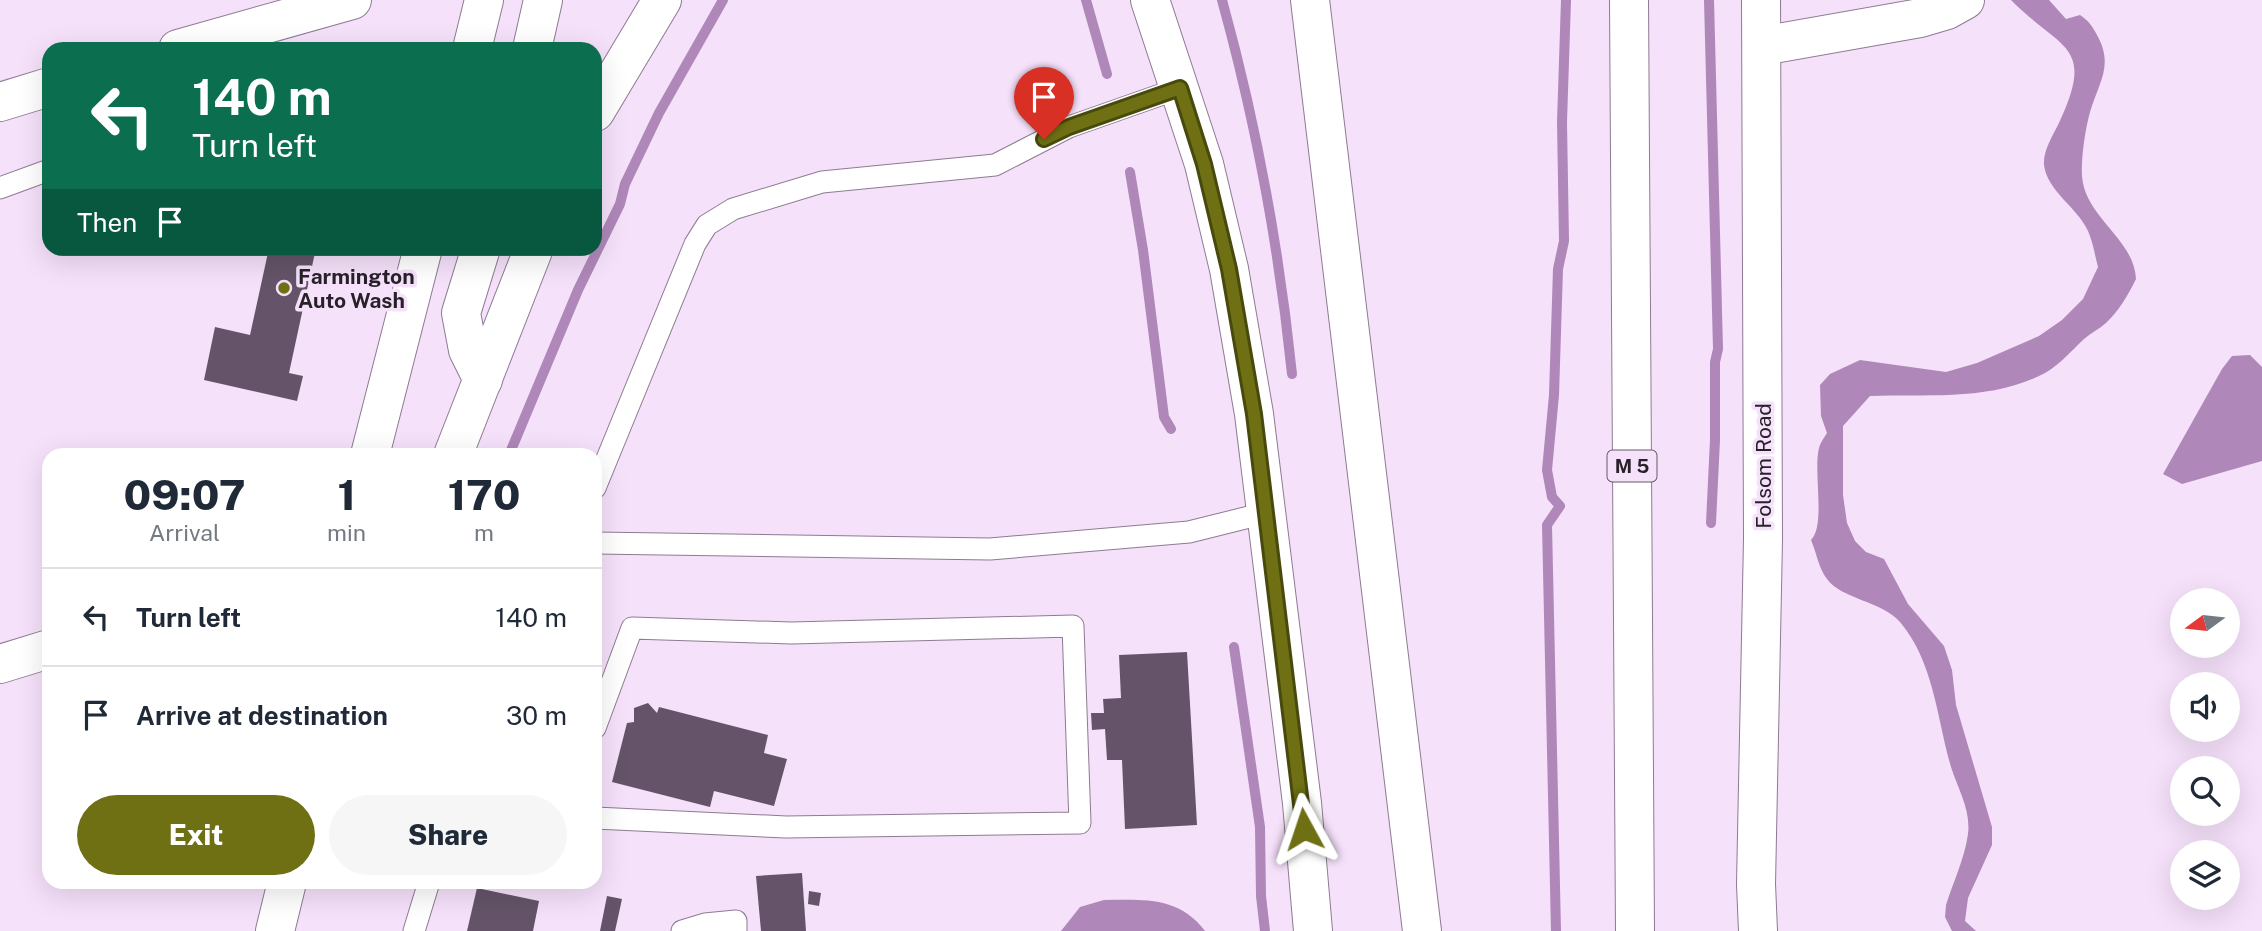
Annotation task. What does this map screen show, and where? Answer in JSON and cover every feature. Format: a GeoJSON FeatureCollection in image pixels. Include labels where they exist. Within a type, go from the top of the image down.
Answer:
{"type":"FeatureCollection","features":[{"type":"Feature","properties":{"kind":"main road"},"geometry":{"type":"LineString","coordinates":[[198,42],[299,7],[352,0]]}},
{"type":"Feature","properties":{"kind":"main road"},"geometry":{"type":"LineString","coordinates":[[474,42],[484,0]]}},
{"type":"Feature","properties":{"kind":"main road"},"geometry":{"type":"LineString","coordinates":[[534,42],[543,0]]}},
{"type":"Feature","properties":{"kind":"main road"},"geometry":{"type":"LineString","coordinates":[[602,100],[662,0]]}},
{"type":"Feature","properties":{"kind":"main road"},"geometry":{"type":"LineString","coordinates":[[1150,0],[1204,164],[1229,269],[1254,414],[1302,803],[1313,931]]}},
{"type":"Feature","properties":{"kind":"main road"},"geometry":{"type":"LineString","coordinates":[[1310,0],[1422,931]]}},
{"type":"Feature","properties":{"kind":"main road","name":"M 5"},"geometry":{"type":"LineString","coordinates":[[1629,0],[1635,931]]}},
{"type":"Feature","properties":{"kind":"main road","name":"Folsom Road"},"geometry":{"type":"LineString","coordinates":[[1758,931],[1756,871],[1763,539],[1761,0]]}},
{"type":"Feature","properties":{"kind":"main road"},"geometry":{"type":"LineString","coordinates":[[1762,46],[1920,18],[1947,10],[1965,0]]}},
{"type":"Feature","properties":{"kind":"main road"},"geometry":{"type":"LineString","coordinates":[[0,102],[42,89]]}},
{"type":"Feature","properties":{"kind":"main road"},"geometry":{"type":"LineString","coordinates":[[372,448],[421,256]]}},
{"type":"Feature","properties":{"kind":"main road"},"geometry":{"type":"LineString","coordinates":[[479,256],[461,313],[468,350],[483,380]]}},
{"type":"Feature","properties":{"kind":"main road"},"geometry":{"type":"LineString","coordinates":[[456,448],[531,256]]}},
{"type":"Feature","properties":{"kind":"main road"},"geometry":{"type":"LineString","coordinates":[[0,664],[42,651]]}},
{"type":"Feature","properties":{"kind":"main road"},"geometry":{"type":"LineString","coordinates":[[275,931],[285,889]]}},
{"type":"Feature","properties":{"kind":"lane"},"geometry":{"type":"LineString","coordinates":[[602,471],[695,244],[707,225],[733,209],[822,182],[995,165],[1069,127],[1180,88]]}},
{"type":"Feature","properties":{"kind":"lane"},"geometry":{"type":"LineString","coordinates":[[0,188],[42,173]]}},
{"type":"Feature","properties":{"kind":"lane"},"geometry":{"type":"LineString","coordinates":[[602,543],[990,549],[1189,532],[1265,513]]}},
{"type":"Feature","properties":{"kind":"lane"},"geometry":{"type":"LineString","coordinates":[[602,709],[632,628],[791,634],[1073,626],[1080,822],[786,827],[602,818]]}},
{"type":"Feature","properties":{"kind":"lane"},"geometry":{"type":"LineString","coordinates":[[414,931],[427,889]]}},
{"type":"Feature","properties":{"kind":"lane"},"geometry":{"type":"LineString","coordinates":[[682,931],[705,924],[736,921],[736,931]]}},
{"type":"Feature","properties":{"kind":"shaded area"},"geometry":{"type":"Polygon","coordinates":[[[2011,0],[2049,0],[2066,19],[2080,15],[2092,26],[2102,46],[2105,65],[2086,127],[2082,176],[2091,204],[2127,252],[2136,279],[2111,318],[2046,373],[2019,384],[1977,393],[1870,396],[1843,426],[1843,495],[1847,523],[1855,541],[1866,552],[1884,559],[1908,604],[1944,646],[1952,670],[1956,705],[1992,827],[1992,845],[1968,898],[1965,921],[1976,931],[1952,931],[1945,917],[1946,905],[1964,852],[1968,825],[1966,808],[1951,767],[1927,673],[1911,638],[1900,622],[1883,609],[1833,586],[1824,574],[1811,540],[1818,523],[1819,448],[1827,433],[1821,416],[1820,385],[1830,374],[1860,360],[1946,372],[1977,363],[2039,336],[2062,320],[2083,299],[2098,267],[2091,240],[2083,223],[2051,183],[2044,165],[2046,149],[2069,98],[2074,78],[2073,63],[2068,51],[2058,40],[2011,0]]]}},
{"type":"Feature","properties":{"kind":"shaded area"},"geometry":{"type":"Polygon","coordinates":[[[2250,355],[2262,367],[2262,461],[2182,484],[2163,474],[2222,369],[2232,356],[2250,355]]]}},
{"type":"Feature","properties":{"kind":"shaded area"},"geometry":{"type":"Polygon","coordinates":[[[1104,900],[1160,902],[1184,911],[1205,931],[1061,931],[1080,907],[1104,900]]]}},
{"type":"Feature","properties":{"kind":"building","name":"Farmington Auto Wash"},"geometry":{"type":"Polygon","coordinates":[[[267,256],[314,256],[289,373],[303,376],[297,401],[204,380],[215,327],[250,335],[267,256]]]}},
{"type":"Feature","properties":{"kind":"building"},"geometry":{"type":"Polygon","coordinates":[[[1187,652],[1197,825],[1125,829],[1122,760],[1107,760],[1105,729],[1092,730],[1091,713],[1104,713],[1103,699],[1121,698],[1119,655],[1187,652]]]}},
{"type":"Feature","properties":{"kind":"building"},"geometry":{"type":"Polygon","coordinates":[[[648,703],[657,713],[659,707],[768,735],[764,753],[787,759],[774,806],[714,791],[710,807],[612,782],[627,723],[634,722],[634,708],[648,703]]]}},
{"type":"Feature","properties":{"kind":"building"},"geometry":{"type":"Polygon","coordinates":[[[802,873],[806,931],[761,931],[756,876],[802,873]]]}},
{"type":"Feature","properties":{"kind":"building"},"geometry":{"type":"Polygon","coordinates":[[[477,889],[539,901],[533,931],[467,931],[477,889]]]}},
{"type":"Feature","properties":{"kind":"building"},"geometry":{"type":"Polygon","coordinates":[[[809,891],[821,893],[819,906],[808,904],[809,891]]]}},
{"type":"Feature","properties":{"kind":"building"},"geometry":{"type":"Polygon","coordinates":[[[607,896],[622,899],[615,931],[600,931],[607,896]]]}},
{"type":"Feature","properties":{"kind":"waterway"},"geometry":{"type":"LineString","coordinates":[[602,241],[620,204],[625,184],[659,113],[723,0]]}},
{"type":"Feature","properties":{"kind":"waterway"},"geometry":{"type":"LineString","coordinates":[[1086,0],[1107,74]]}},
{"type":"Feature","properties":{"kind":"waterway"},"geometry":{"type":"LineString","coordinates":[[1222,0],[1265,186],[1292,374]]}},
{"type":"Feature","properties":{"kind":"waterway"},"geometry":{"type":"LineString","coordinates":[[1556,931],[1547,525],[1560,506],[1552,497],[1547,470],[1554,395],[1558,269],[1564,241],[1562,122],[1566,0]]}},
{"type":"Feature","properties":{"kind":"waterway"},"geometry":{"type":"LineString","coordinates":[[1709,0],[1718,349],[1715,362],[1711,523]]}},
{"type":"Feature","properties":{"kind":"waterway"},"geometry":{"type":"LineString","coordinates":[[1130,172],[1143,250],[1164,417],[1171,429]]}},
{"type":"Feature","properties":{"kind":"waterway"},"geometry":{"type":"LineString","coordinates":[[512,448],[595,256]]}},
{"type":"Feature","properties":{"kind":"waterway"},"geometry":{"type":"LineString","coordinates":[[1234,647],[1260,827],[1261,896],[1265,931]]}},
{"type":"Feature","properties":{"kind":"place","name":"Farmington Auto Wash"},"geometry":{"type":"Point","coordinates":[284,288]}},
{"type":"Feature","properties":{"kind":"route"},"geometry":{"type":"LineString","coordinates":[[1044,139],[1069,127],[1180,88],[1204,164],[1229,269],[1254,414],[1304,829]]}}]}
